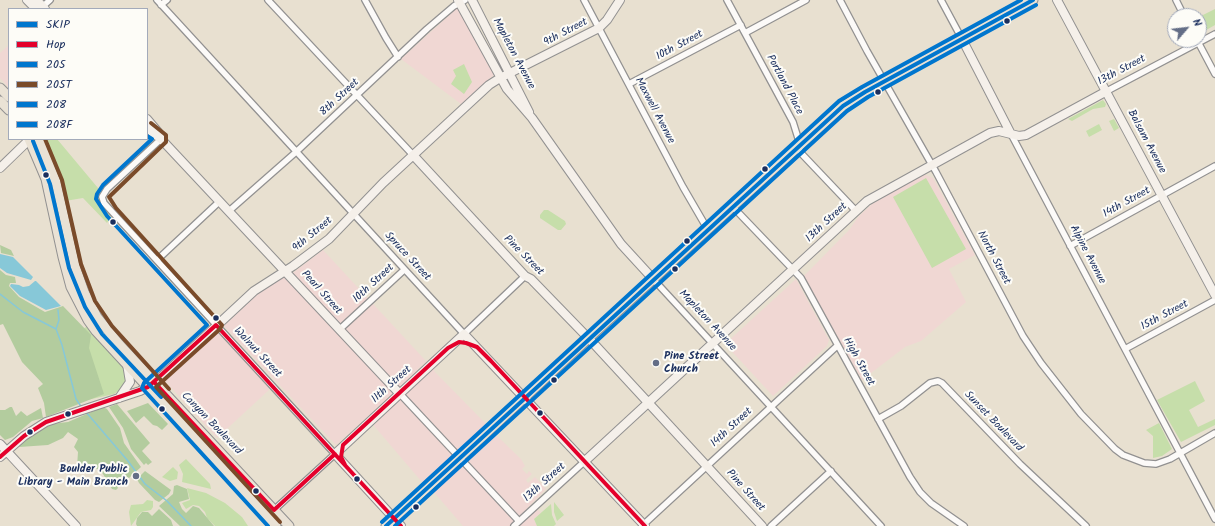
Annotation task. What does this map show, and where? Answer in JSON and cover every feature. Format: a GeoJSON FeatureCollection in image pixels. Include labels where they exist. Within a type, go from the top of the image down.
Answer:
{"type":"FeatureCollection","features":[{"type":"Feature","properties":{"kind":"main road"},"geometry":{"type":"LineString","coordinates":[[386,526],[843,106],[1033,0]]}},
{"type":"Feature","properties":{"kind":"main road"},"geometry":{"type":"LineString","coordinates":[[0,88],[8,96]]}},
{"type":"Feature","properties":{"kind":"main road"},"geometry":{"type":"LineString","coordinates":[[0,100],[8,109]]}},
{"type":"Feature","properties":{"kind":"main road","name":"Canyon Boulevard"},"geometry":{"type":"LineString","coordinates":[[30,140],[46,179],[71,287],[82,309],[96,331],[289,526]]}},
{"type":"Feature","properties":{"kind":"main road","name":"Canyon Boulevard"},"geometry":{"type":"LineString","coordinates":[[39,140],[56,182],[75,266],[90,304],[107,330],[151,385],[276,526]]}},
{"type":"Feature","properties":{"kind":"street"},"geometry":{"type":"LineString","coordinates":[[27,0],[41,8]]}},
{"type":"Feature","properties":{"kind":"street"},"geometry":{"type":"LineString","coordinates":[[36,0],[41,8]]}},
{"type":"Feature","properties":{"kind":"street"},"geometry":{"type":"LineString","coordinates":[[41,8],[50,0]]}},
{"type":"Feature","properties":{"kind":"street","name":"Spruce Street"},"geometry":{"type":"LineString","coordinates":[[157,0],[404,270],[525,398],[583,463],[644,526]]}},
{"type":"Feature","properties":{"kind":"street"},"geometry":{"type":"LineString","coordinates":[[161,5],[167,0]]}},
{"type":"Feature","properties":{"kind":"street","name":"Pine Street"},"geometry":{"type":"LineString","coordinates":[[268,0],[525,276],[531,279],[762,526]]}},
{"type":"Feature","properties":{"kind":"street"},"geometry":{"type":"LineString","coordinates":[[365,0],[398,57]]}},
{"type":"Feature","properties":{"kind":"street","name":"Mapleton Avenue"},"geometry":{"type":"LineString","coordinates":[[472,0],[511,73],[532,118]]}},
{"type":"Feature","properties":{"kind":"street","name":"Maxwell Avenue"},"geometry":{"type":"LineString","coordinates":[[584,0],[683,187],[708,230]]}},
{"type":"Feature","properties":{"kind":"street","name":"9th Street"},"geometry":{"type":"LineString","coordinates":[[0,457],[31,431],[63,416],[118,398],[151,385],[258,288],[285,271],[329,239],[413,155],[482,91],[500,78],[599,28],[607,20],[620,0]]}},
{"type":"Feature","properties":{"kind":"street","name":"Portland Place"},"geometry":{"type":"LineString","coordinates":[[727,0],[793,122],[798,138],[798,148],[803,156],[856,211]]}},
{"type":"Feature","properties":{"kind":"street"},"geometry":{"type":"LineString","coordinates":[[745,33],[806,0]]}},
{"type":"Feature","properties":{"kind":"street","name":"North Street"},"geometry":{"type":"LineString","coordinates":[[840,0],[1023,336],[1040,363],[1080,414],[1115,449],[1135,461],[1156,464],[1180,453],[1215,432]]}},
{"type":"Feature","properties":{"kind":"street","name":"Alpine Avenue"},"geometry":{"type":"LineString","coordinates":[[941,0],[1215,519]]}},
{"type":"Feature","properties":{"kind":"street","name":"Balsam Avenue"},"geometry":{"type":"LineString","coordinates":[[1057,0],[1215,295]]}},
{"type":"Feature","properties":{"kind":"street","name":"8th Street"},"geometry":{"type":"LineString","coordinates":[[229,210],[296,152],[427,29],[461,1]]}},
{"type":"Feature","properties":{"kind":"street","name":"Mapleton Avenue"},"geometry":{"type":"LineString","coordinates":[[461,1],[500,78],[532,118],[621,244],[882,526]]}},
{"type":"Feature","properties":{"kind":"street","name":"10th Street"},"geometry":{"type":"LineString","coordinates":[[629,84],[741,25]]}},
{"type":"Feature","properties":{"kind":"street","name":"13th Street"},"geometry":{"type":"LineString","coordinates":[[514,526],[856,211],[880,193],[990,133],[999,131],[1021,136],[1030,133],[1185,48]]}},
{"type":"Feature","properties":{"kind":"street"},"geometry":{"type":"LineString","coordinates":[[1202,48],[1215,74]]}},
{"type":"Feature","properties":{"kind":"street"},"geometry":{"type":"LineString","coordinates":[[990,133],[999,124],[999,111]]}},
{"type":"Feature","properties":{"kind":"street","name":"Pearl Street"},"geometry":{"type":"LineString","coordinates":[[148,120],[158,132],[161,139]]}},
{"type":"Feature","properties":{"kind":"street","name":"Pearl Street"},"geometry":{"type":"LineString","coordinates":[[148,129],[161,139],[229,210],[401,395]]}},
{"type":"Feature","properties":{"kind":"street","name":"Walnut Street"},"geometry":{"type":"LineString","coordinates":[[161,139],[129,167],[102,197],[112,212],[402,526]]}},
{"type":"Feature","properties":{"kind":"street"},"geometry":{"type":"LineString","coordinates":[[0,168],[29,140]]}},
{"type":"Feature","properties":{"kind":"street","name":"14th Street"},"geometry":{"type":"LineString","coordinates":[[1070,246],[1215,166]]}},
{"type":"Feature","properties":{"kind":"street"},"geometry":{"type":"LineString","coordinates":[[156,260],[220,201]]}},
{"type":"Feature","properties":{"kind":"street","name":"High Street"},"geometry":{"type":"LineString","coordinates":[[733,207],[801,278],[837,346],[920,492],[938,508],[964,526]]}},
{"type":"Feature","properties":{"kind":"street","name":"10th Street"},"geometry":{"type":"LineString","coordinates":[[340,329],[404,270]]}},
{"type":"Feature","properties":{"kind":"street","name":"11th Street"},"geometry":{"type":"LineString","coordinates":[[274,510],[401,395],[448,348],[525,276]]}},
{"type":"Feature","properties":{"kind":"street","name":"15th Street"},"geometry":{"type":"LineString","coordinates":[[1125,349],[1215,300]]}},
{"type":"Feature","properties":{"kind":"street"},"geometry":{"type":"LineString","coordinates":[[448,348],[463,342],[477,347]]}},
{"type":"Feature","properties":{"kind":"street","name":"14th Street"},"geometry":{"type":"LineString","coordinates":[[644,526],[837,346]]}},
{"type":"Feature","properties":{"kind":"street"},"geometry":{"type":"LineString","coordinates":[[118,398],[130,382],[127,364]]}},
{"type":"Feature","properties":{"kind":"street","name":"Sunset Boulevard"},"geometry":{"type":"LineString","coordinates":[[878,419],[901,406],[930,383],[938,381],[942,383],[1020,464],[1086,526]]}},
{"type":"Feature","properties":{"kind":"street"},"geometry":{"type":"LineString","coordinates":[[401,395],[520,523]]}},
{"type":"Feature","properties":{"kind":"street"},"geometry":{"type":"LineString","coordinates":[[0,444],[75,526]]}},
{"type":"Feature","properties":{"kind":"street"},"geometry":{"type":"LineString","coordinates":[[344,445],[341,457],[345,465]]}},
{"type":"Feature","properties":{"kind":"street"},"geometry":{"type":"LineString","coordinates":[[771,526],[831,471]]}},
{"type":"Feature","properties":{"kind":"shaded area"},"geometry":{"type":"Polygon","coordinates":[[[458,7],[494,75],[461,104],[401,59],[458,7]]]}},
{"type":"Feature","properties":{"kind":"shaded area"},"geometry":{"type":"Polygon","coordinates":[[[8,46],[8,87],[0,78],[0,53],[8,46]]]}},
{"type":"Feature","properties":{"kind":"shaded area"},"geometry":{"type":"Polygon","coordinates":[[[923,174],[933,178],[975,255],[949,269],[966,302],[921,341],[905,347],[862,380],[803,277],[850,229],[858,217],[872,204],[923,174]]]}},
{"type":"Feature","properties":{"kind":"shaded area"},"geometry":{"type":"Polygon","coordinates":[[[323,250],[426,361],[336,445],[224,326],[261,291],[281,278],[290,275],[323,250]]]}},
{"type":"Feature","properties":{"kind":"shaded area"},"geometry":{"type":"Polygon","coordinates":[[[796,279],[829,340],[827,346],[773,396],[725,344],[796,279]]]}},
{"type":"Feature","properties":{"kind":"shaded area"},"geometry":{"type":"Polygon","coordinates":[[[218,333],[270,389],[217,438],[165,381],[218,333]]]}},
{"type":"Feature","properties":{"kind":"shaded area"},"geometry":{"type":"Polygon","coordinates":[[[431,364],[435,372],[486,424],[461,448],[469,456],[494,433],[521,459],[525,466],[522,469],[527,474],[529,471],[532,474],[526,480],[528,483],[535,477],[546,489],[510,526],[463,526],[433,491],[421,481],[374,425],[386,413],[387,408],[431,364]]]}},
{"type":"Feature","properties":{"kind":"shaded area"},"geometry":{"type":"Polygon","coordinates":[[[536,508],[541,513],[534,519],[537,526],[517,526],[536,508]]]}},
{"type":"Feature","properties":{"kind":"green space"},"geometry":{"type":"Polygon","coordinates":[[[1215,9],[1215,25],[1207,30],[1207,13],[1215,9]]]}},
{"type":"Feature","properties":{"kind":"green space"},"geometry":{"type":"Polygon","coordinates":[[[464,64],[472,82],[464,94],[451,84],[456,76],[453,70],[464,64]]]}},
{"type":"Feature","properties":{"kind":"green space"},"geometry":{"type":"Polygon","coordinates":[[[1103,100],[1106,104],[1105,107],[1093,109],[1072,121],[1068,119],[1103,100]]]}},
{"type":"Feature","properties":{"kind":"green space"},"geometry":{"type":"Polygon","coordinates":[[[1114,119],[1119,128],[1114,131],[1109,121],[1114,119]]]}},
{"type":"Feature","properties":{"kind":"green space"},"geometry":{"type":"Polygon","coordinates":[[[1099,124],[1102,130],[1089,137],[1086,131],[1099,124]]]}},
{"type":"Feature","properties":{"kind":"green space"},"geometry":{"type":"Polygon","coordinates":[[[45,140],[58,140],[98,188],[98,196],[101,204],[111,217],[107,223],[83,198],[65,201],[61,181],[45,140]]]}},
{"type":"Feature","properties":{"kind":"green space"},"geometry":{"type":"Polygon","coordinates":[[[926,178],[966,249],[932,268],[893,197],[926,178]]]}},
{"type":"Feature","properties":{"kind":"green space"},"geometry":{"type":"Polygon","coordinates":[[[544,210],[548,210],[565,221],[566,224],[561,230],[558,230],[540,218],[540,215],[544,210]]]}},
{"type":"Feature","properties":{"kind":"green space"},"geometry":{"type":"Polygon","coordinates":[[[0,245],[11,250],[14,256],[1,253],[0,245]]]}},
{"type":"Feature","properties":{"kind":"green space"},"geometry":{"type":"Polygon","coordinates":[[[0,270],[6,275],[15,277],[16,283],[10,283],[9,286],[19,297],[45,312],[63,306],[91,335],[89,348],[104,394],[46,417],[44,403],[38,388],[43,384],[22,362],[3,324],[0,325],[0,270]]]}},
{"type":"Feature","properties":{"kind":"green space"},"geometry":{"type":"Polygon","coordinates":[[[88,326],[125,370],[129,378],[122,389],[114,394],[87,400],[77,332],[88,326]]]}},
{"type":"Feature","properties":{"kind":"green space"},"geometry":{"type":"Polygon","coordinates":[[[1195,381],[1205,401],[1189,410],[1198,427],[1215,419],[1215,425],[1181,442],[1157,400],[1195,381]]]}},
{"type":"Feature","properties":{"kind":"green space"},"geometry":{"type":"Polygon","coordinates":[[[148,403],[168,424],[162,430],[153,425],[144,416],[136,423],[127,411],[148,403]]]}},
{"type":"Feature","properties":{"kind":"green space"},"geometry":{"type":"Polygon","coordinates":[[[117,404],[150,443],[142,451],[152,462],[148,465],[146,463],[144,465],[131,449],[123,428],[109,407],[117,404]]]}},
{"type":"Feature","properties":{"kind":"green space"},"geometry":{"type":"Polygon","coordinates":[[[12,407],[16,416],[21,411],[27,416],[41,408],[43,418],[32,421],[13,437],[5,440],[0,435],[0,410],[5,410],[12,407]]]}},
{"type":"Feature","properties":{"kind":"green space"},"geometry":{"type":"Polygon","coordinates":[[[103,407],[107,409],[120,428],[124,443],[141,467],[117,486],[118,488],[116,490],[112,489],[100,469],[93,469],[89,464],[77,467],[78,452],[74,447],[78,439],[68,432],[63,438],[48,445],[19,447],[26,438],[51,424],[68,422],[103,407]]]}},
{"type":"Feature","properties":{"kind":"green space"},"geometry":{"type":"Polygon","coordinates":[[[1159,423],[1172,449],[1162,456],[1153,458],[1153,436],[1146,430],[1159,423]]]}},
{"type":"Feature","properties":{"kind":"green space"},"geometry":{"type":"Polygon","coordinates":[[[186,459],[210,484],[211,489],[182,482],[183,474],[179,465],[186,459]]]}},
{"type":"Feature","properties":{"kind":"green space"},"geometry":{"type":"Polygon","coordinates":[[[173,467],[178,472],[177,479],[170,481],[162,477],[173,467]]]}},
{"type":"Feature","properties":{"kind":"green space"},"geometry":{"type":"Polygon","coordinates":[[[145,471],[171,490],[169,494],[159,502],[155,500],[137,479],[145,471]]]}},
{"type":"Feature","properties":{"kind":"green space"},"geometry":{"type":"Polygon","coordinates":[[[177,485],[187,489],[189,499],[179,502],[182,509],[186,513],[193,506],[199,508],[214,526],[180,526],[159,506],[173,494],[174,486],[177,485]]]}},
{"type":"Feature","properties":{"kind":"green space"},"geometry":{"type":"Polygon","coordinates":[[[187,488],[206,493],[225,503],[242,517],[248,526],[215,526],[207,518],[205,512],[199,506],[193,505],[186,509],[182,503],[190,500],[187,488]]]}},
{"type":"Feature","properties":{"kind":"green space"},"geometry":{"type":"Polygon","coordinates":[[[147,500],[153,501],[153,507],[151,510],[141,512],[131,526],[129,512],[131,505],[143,504],[147,500]]]}},
{"type":"Feature","properties":{"kind":"green space"},"geometry":{"type":"Polygon","coordinates":[[[554,502],[564,515],[557,521],[554,512],[554,502]]]}},
{"type":"Feature","properties":{"kind":"green space"},"geometry":{"type":"Polygon","coordinates":[[[551,504],[552,515],[556,524],[554,526],[537,526],[534,519],[551,504]]]}},
{"type":"Feature","properties":{"kind":"green space"},"geometry":{"type":"Polygon","coordinates":[[[159,509],[171,520],[173,526],[137,526],[137,518],[142,512],[148,512],[152,516],[159,509]]]}},
{"type":"Feature","properties":{"kind":"water"},"geometry":{"type":"Polygon","coordinates":[[[0,254],[13,257],[33,277],[31,280],[7,273],[0,268],[0,254]]]}},
{"type":"Feature","properties":{"kind":"water"},"geometry":{"type":"Polygon","coordinates":[[[35,281],[61,306],[46,310],[20,296],[10,286],[11,284],[23,287],[29,286],[35,281]]]}},
{"type":"Feature","properties":{"kind":"waterway"},"geometry":{"type":"LineString","coordinates":[[0,294],[23,312],[56,329],[62,345],[76,399],[82,408]]}},
{"type":"Feature","properties":{"kind":"waterway"},"geometry":{"type":"LineString","coordinates":[[56,329],[59,320],[58,310]]}},
{"type":"Feature","properties":{"kind":"waterway"},"geometry":{"type":"LineString","coordinates":[[86,412],[128,461],[145,484],[167,501],[191,526]]}},
{"type":"Feature","properties":{"kind":"transit line","name":"208F"},"geometry":{"type":"LineString","coordinates":[[382,522],[839,101],[1021,0]]}},
{"type":"Feature","properties":{"kind":"transit line","name":"SKIP"},"geometry":{"type":"LineString","coordinates":[[386,526],[843,106],[865,92],[1033,0]]}},
{"type":"Feature","properties":{"kind":"transit line","name":"208"},"geometry":{"type":"LineString","coordinates":[[395,526],[847,111],[868,97],[1036,5]]}},
{"type":"Feature","properties":{"kind":"transit line","name":"205T"},"geometry":{"type":"LineString","coordinates":[[151,123],[166,135],[166,142],[109,197],[116,208],[222,325],[220,329],[156,387],[280,522]]}},
{"type":"Feature","properties":{"kind":"transit line","name":"205"},"geometry":{"type":"LineString","coordinates":[[148,137],[152,139],[103,185],[97,194],[96,199],[107,216],[207,325],[144,383],[142,388],[268,526]]}},
{"type":"Feature","properties":{"kind":"transit line","name":"205T"},"geometry":{"type":"LineString","coordinates":[[45,140],[62,180],[81,264],[95,301],[112,326],[169,389]]}},
{"type":"Feature","properties":{"kind":"transit line","name":"205"},"geometry":{"type":"LineString","coordinates":[[33,141],[50,184],[69,268],[85,307],[102,334],[161,397]]}},
{"type":"Feature","properties":{"kind":"transit line","name":"Hop"},"geometry":{"type":"LineString","coordinates":[[0,457],[24,436],[46,422],[148,387],[216,325],[401,526]]}},
{"type":"Feature","properties":{"kind":"transit line","name":"Hop"},"geometry":{"type":"LineString","coordinates":[[345,465],[341,457],[343,445],[448,348],[459,342],[466,343],[477,347],[491,361],[645,526]]}},
{"type":"Feature","properties":{"kind":"transit line","name":"Hop"},"geometry":{"type":"LineString","coordinates":[[155,383],[274,510],[335,454]]}},
{"type":"Feature","properties":{"kind":"place","name":"Pine Street Church"},"geometry":{"type":"Point","coordinates":[656,363]}},
{"type":"Feature","properties":{"kind":"place","name":"Boulder Public Library - Main Branch"},"geometry":{"type":"Point","coordinates":[136,476]}}]}
